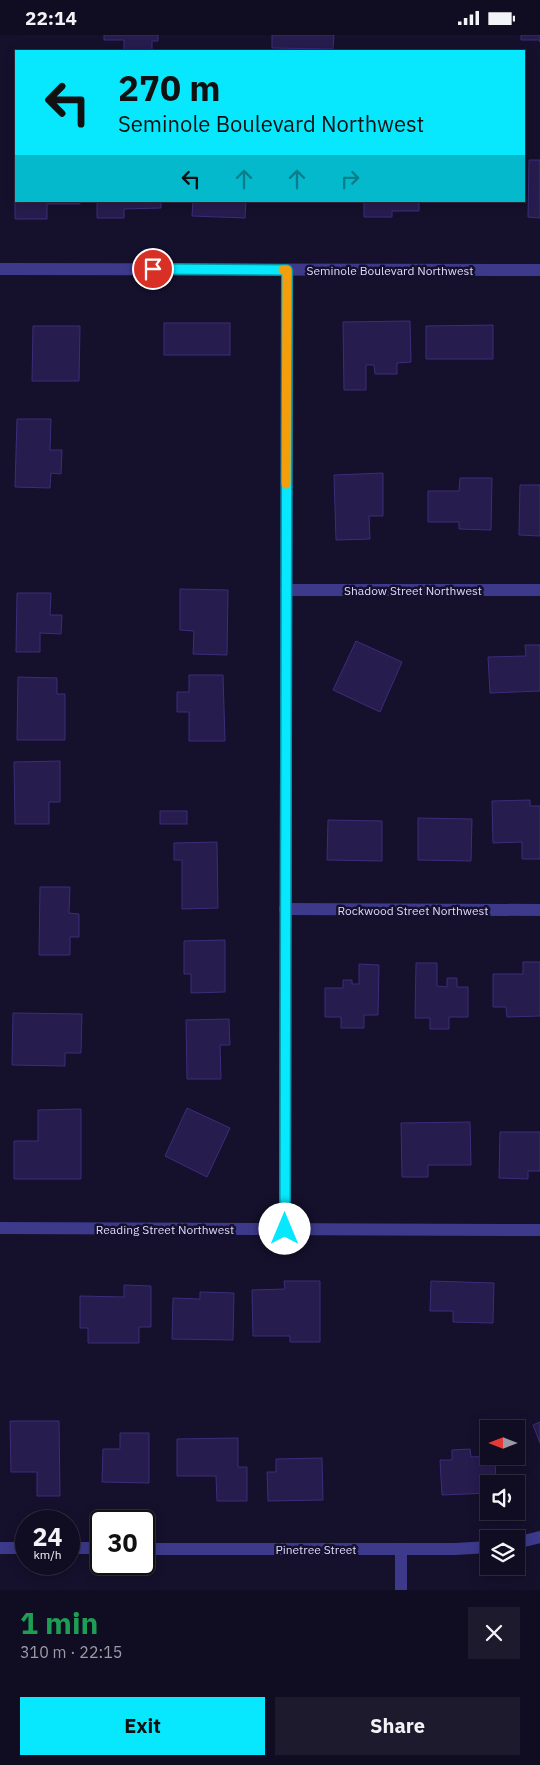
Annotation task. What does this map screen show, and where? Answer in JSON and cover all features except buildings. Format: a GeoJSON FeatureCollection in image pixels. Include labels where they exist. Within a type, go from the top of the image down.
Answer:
{"type":"FeatureCollection","features":[{"type":"Feature","properties":{"kind":"street","name":"Seminole Boulevard Northwest"},"geometry":{"type":"LineString","coordinates":[[0,269],[540,270]]}},
{"type":"Feature","properties":{"kind":"street"},"geometry":{"type":"LineString","coordinates":[[285,1229],[287,270]]}},
{"type":"Feature","properties":{"kind":"street","name":"Shadow Street Northwest"},"geometry":{"type":"LineString","coordinates":[[286,589],[540,590]]}},
{"type":"Feature","properties":{"kind":"street","name":"Rockwood Street Northwest"},"geometry":{"type":"LineString","coordinates":[[286,909],[540,910]]}},
{"type":"Feature","properties":{"kind":"street","name":"Reading Street Northwest"},"geometry":{"type":"LineString","coordinates":[[0,1228],[540,1230]]}},
{"type":"Feature","properties":{"kind":"street"},"geometry":{"type":"LineString","coordinates":[[525,1541],[540,1537]]}},
{"type":"Feature","properties":{"kind":"street","name":"Pinetree Street"},"geometry":{"type":"LineString","coordinates":[[155,1549],[480,1547]]}},
{"type":"Feature","properties":{"kind":"street"},"geometry":{"type":"LineString","coordinates":[[0,1548],[15,1548]]}},
{"type":"Feature","properties":{"kind":"street"},"geometry":{"type":"LineString","coordinates":[[401,1549],[401,1590]]}},
{"type":"Feature","properties":{"kind":"slow traffic"},"geometry":{"type":"LineString","coordinates":[[283,270],[287,270],[286,484]]}},
{"type":"Feature","properties":{"kind":"route"},"geometry":{"type":"LineString","coordinates":[[153,269],[287,270],[285,1229]]}}]}
